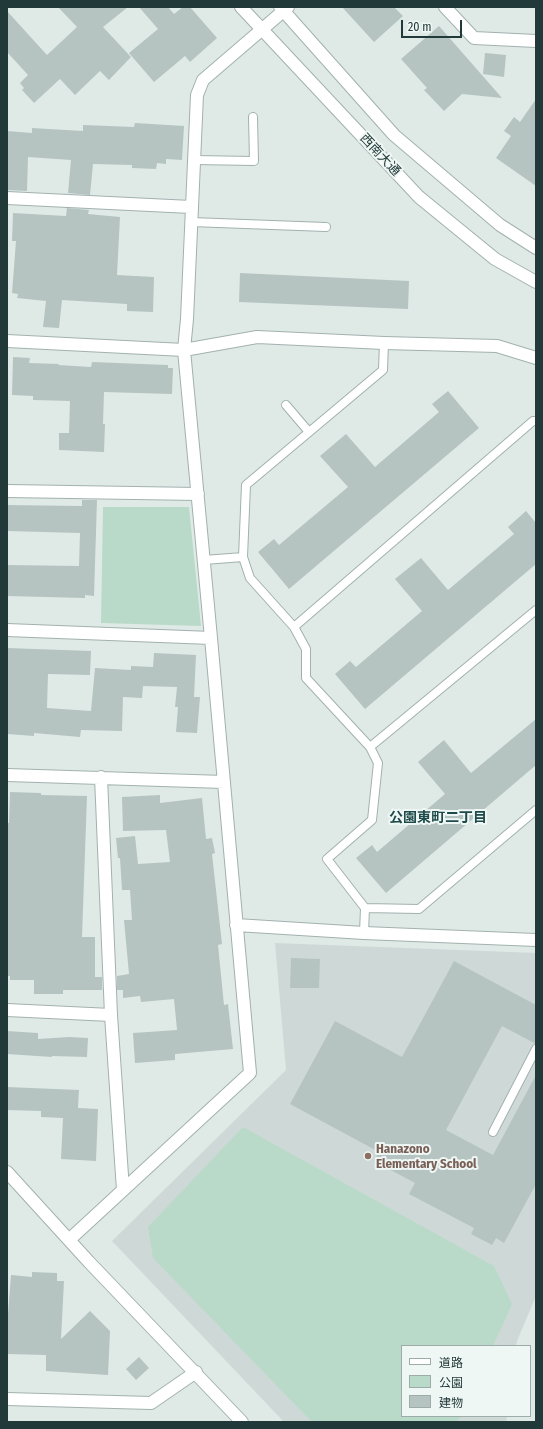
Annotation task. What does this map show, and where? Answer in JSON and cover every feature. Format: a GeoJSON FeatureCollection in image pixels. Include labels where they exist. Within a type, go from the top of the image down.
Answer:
{"type":"FeatureCollection","features":[{"type":"Feature","properties":{"kind":"street","name":"西南大通"},"geometry":{"type":"LineString","coordinates":[[241,7],[419,198],[495,259],[536,282]]}},
{"type":"Feature","properties":{"kind":"street"},"geometry":{"type":"LineString","coordinates":[[445,7],[474,38],[536,41]]}},
{"type":"Feature","properties":{"kind":"street","name":"西南大通"},"geometry":{"type":"LineString","coordinates":[[284,8],[394,135],[500,226],[536,248]]}},
{"type":"Feature","properties":{"kind":"street"},"geometry":{"type":"LineString","coordinates":[[70,1239],[250,1073],[184,350],[187,319],[197,95],[203,80],[262,30],[284,8]]}},
{"type":"Feature","properties":{"kind":"street"},"geometry":{"type":"LineString","coordinates":[[7,198],[191,207]]}},
{"type":"Feature","properties":{"kind":"street"},"geometry":{"type":"LineString","coordinates":[[7,341],[184,350],[256,337],[384,343],[497,346],[536,358]]}},
{"type":"Feature","properties":{"kind":"street"},"geometry":{"type":"LineString","coordinates":[[7,491],[198,494]]}},
{"type":"Feature","properties":{"kind":"street"},"geometry":{"type":"LineString","coordinates":[[7,630],[211,638]]}},
{"type":"Feature","properties":{"kind":"street"},"geometry":{"type":"LineString","coordinates":[[7,775],[224,782]]}},
{"type":"Feature","properties":{"kind":"street"},"geometry":{"type":"LineString","coordinates":[[101,777],[111,1015],[123,1190]]}},
{"type":"Feature","properties":{"kind":"street"},"geometry":{"type":"LineString","coordinates":[[236,925],[364,933],[536,940]]}},
{"type":"Feature","properties":{"kind":"street"},"geometry":{"type":"LineString","coordinates":[[7,1010],[111,1015]]}},
{"type":"Feature","properties":{"kind":"street"},"geometry":{"type":"LineString","coordinates":[[7,1172],[70,1239],[89,1262],[196,1372],[242,1422]]}},
{"type":"Feature","properties":{"kind":"street"},"geometry":{"type":"LineString","coordinates":[[7,1399],[151,1403],[196,1372]]}},
{"type":"Feature","properties":{"kind":"lane"},"geometry":{"type":"LineString","coordinates":[[194,160],[254,161],[253,117]]}},
{"type":"Feature","properties":{"kind":"lane"},"geometry":{"type":"LineString","coordinates":[[191,222],[326,227]]}},
{"type":"Feature","properties":{"kind":"lane"},"geometry":{"type":"LineString","coordinates":[[364,933],[365,908],[327,859],[372,820],[378,763],[370,747],[306,678],[306,650],[294,627],[250,578],[243,557],[246,485],[383,370],[384,343]]}},
{"type":"Feature","properties":{"kind":"lane"},"geometry":{"type":"LineString","coordinates":[[286,405],[310,432]]}},
{"type":"Feature","properties":{"kind":"lane"},"geometry":{"type":"LineString","coordinates":[[294,627],[527,426],[533,421],[536,421]]}},
{"type":"Feature","properties":{"kind":"lane"},"geometry":{"type":"LineString","coordinates":[[204,560],[243,557]]}},
{"type":"Feature","properties":{"kind":"lane"},"geometry":{"type":"LineString","coordinates":[[370,747],[536,610]]}},
{"type":"Feature","properties":{"kind":"lane"},"geometry":{"type":"LineString","coordinates":[[365,908],[419,909],[536,810]]}},
{"type":"Feature","properties":{"kind":"lane"},"geometry":{"type":"LineString","coordinates":[[493,1132],[536,1049]]}},
{"type":"Feature","properties":{"kind":"shaded area","name":"Hanazono Elementary School"},"geometry":{"type":"Polygon","coordinates":[[[275,943],[536,953],[536,1296],[516,1345],[401,1345],[401,1417],[507,1417],[506,1422],[284,1422],[112,1241],[286,1070],[275,943]]]}},
{"type":"Feature","properties":{"kind":"green space"},"geometry":{"type":"Polygon","coordinates":[[[103,507],[189,507],[201,626],[101,623],[103,507]]]}},
{"type":"Feature","properties":{"kind":"green space"},"geometry":{"type":"Polygon","coordinates":[[[243,1127],[494,1266],[512,1304],[493,1345],[401,1345],[401,1417],[461,1417],[456,1422],[312,1422],[153,1258],[148,1227],[243,1127]]]}},
{"type":"Feature","properties":{"kind":"building"},"geometry":{"type":"Polygon","coordinates":[[[58,7],[128,7],[103,27],[131,57],[109,80],[100,71],[75,95],[60,79],[34,103],[22,90],[24,88],[20,83],[28,75],[7,52],[7,11],[47,55],[77,27],[58,7]]]}},
{"type":"Feature","properties":{"kind":"building"},"geometry":{"type":"Polygon","coordinates":[[[139,7],[168,7],[174,14],[183,7],[190,7],[217,38],[190,62],[185,56],[154,82],[129,53],[158,29],[139,7]]]}},
{"type":"Feature","properties":{"kind":"building"},"geometry":{"type":"Polygon","coordinates":[[[342,7],[394,7],[403,16],[374,42],[342,7]]]}},
{"type":"Feature","properties":{"kind":"building"},"geometry":{"type":"Polygon","coordinates":[[[439,26],[502,98],[462,94],[444,111],[424,90],[427,88],[401,59],[439,26]]]}},
{"type":"Feature","properties":{"kind":"building"},"geometry":{"type":"Polygon","coordinates":[[[485,53],[506,55],[504,77],[483,74],[485,53]]]}},
{"type":"Feature","properties":{"kind":"building"},"geometry":{"type":"Polygon","coordinates":[[[536,99],[536,186],[496,158],[511,136],[504,131],[514,117],[520,122],[536,99]]]}},
{"type":"Feature","properties":{"kind":"building"},"geometry":{"type":"Polygon","coordinates":[[[135,123],[184,126],[182,160],[166,159],[166,164],[157,163],[156,169],[132,168],[132,165],[93,164],[90,195],[68,193],[71,160],[28,157],[27,191],[7,190],[7,131],[32,133],[32,128],[83,131],[83,125],[134,127],[135,123]]]}},
{"type":"Feature","properties":{"kind":"building"},"geometry":{"type":"Polygon","coordinates":[[[67,208],[89,210],[88,214],[120,217],[117,275],[154,277],[153,312],[127,311],[127,304],[62,300],[59,328],[43,327],[46,301],[17,298],[18,294],[12,293],[16,241],[12,241],[13,213],[66,216],[67,208]]]}},
{"type":"Feature","properties":{"kind":"building"},"geometry":{"type":"Polygon","coordinates":[[[240,273],[409,281],[408,309],[239,302],[240,273]]]}},
{"type":"Feature","properties":{"kind":"building"},"geometry":{"type":"Polygon","coordinates":[[[13,357],[30,358],[29,363],[91,367],[92,362],[168,365],[168,368],[173,368],[172,394],[104,392],[104,452],[59,450],[59,433],[69,433],[70,401],[33,400],[33,396],[12,395],[13,357]]]}},
{"type":"Feature","properties":{"kind":"building"},"geometry":{"type":"Polygon","coordinates":[[[448,391],[479,428],[289,589],[258,552],[274,539],[279,545],[348,487],[320,456],[346,434],[375,467],[439,412],[432,404],[448,391]]]}},
{"type":"Feature","properties":{"kind":"building"},"geometry":{"type":"Polygon","coordinates":[[[82,500],[97,500],[94,596],[85,595],[85,598],[7,596],[7,565],[79,566],[80,533],[7,531],[7,505],[82,506],[82,500]]]}},
{"type":"Feature","properties":{"kind":"building"},"geometry":{"type":"Polygon","coordinates":[[[526,511],[536,523],[536,564],[365,709],[335,674],[350,661],[356,667],[422,611],[395,579],[421,558],[448,590],[514,534],[508,527],[526,511]]]}},
{"type":"Feature","properties":{"kind":"building"},"geometry":{"type":"Polygon","coordinates":[[[7,648],[91,651],[90,675],[48,674],[47,708],[91,711],[95,668],[131,670],[131,666],[153,667],[154,653],[196,655],[194,697],[200,697],[197,733],[176,732],[178,707],[175,707],[177,687],[143,686],[142,698],[123,697],[122,731],[81,730],[80,737],[34,733],[34,736],[7,734],[7,648]]]}},
{"type":"Feature","properties":{"kind":"building"},"geometry":{"type":"Polygon","coordinates":[[[536,719],[536,765],[386,893],[356,858],[372,845],[377,852],[445,794],[418,762],[444,740],[471,773],[536,719]]]}},
{"type":"Feature","properties":{"kind":"building"},"geometry":{"type":"Polygon","coordinates":[[[10,792],[41,793],[41,795],[87,796],[82,937],[95,937],[95,977],[102,977],[102,990],[63,990],[63,994],[34,994],[34,980],[10,980],[10,976],[7,976],[7,823],[9,823],[10,792]]]}},
{"type":"Feature","properties":{"kind":"building"},"geometry":{"type":"Polygon","coordinates":[[[160,795],[160,803],[202,798],[206,839],[212,838],[215,853],[212,854],[222,944],[218,945],[224,1005],[228,1004],[233,1049],[175,1054],[175,1060],[135,1063],[133,1033],[177,1030],[174,999],[141,1002],[140,996],[123,998],[123,990],[117,990],[117,976],[129,974],[124,920],[132,920],[130,890],[122,890],[120,858],[118,858],[116,838],[135,836],[138,864],[170,862],[166,830],[123,831],[122,797],[160,795]]]}},
{"type":"Feature","properties":{"kind":"building"},"geometry":{"type":"Polygon","coordinates":[[[291,958],[320,959],[319,988],[290,988],[291,958]]]}},
{"type":"Feature","properties":{"kind":"building"},"geometry":{"type":"Polygon","coordinates":[[[454,961],[536,1005],[536,1044],[502,1026],[446,1130],[493,1155],[536,1075],[536,1184],[504,1243],[496,1238],[492,1245],[471,1234],[474,1228],[409,1194],[415,1183],[374,1161],[379,1152],[290,1104],[335,1021],[402,1057],[454,961]]]}},
{"type":"Feature","properties":{"kind":"building"},"geometry":{"type":"Polygon","coordinates":[[[7,1031],[38,1033],[38,1039],[69,1037],[88,1038],[87,1057],[52,1057],[7,1054],[7,1031]]]}},
{"type":"Feature","properties":{"kind":"building"},"geometry":{"type":"Polygon","coordinates":[[[7,1087],[79,1090],[78,1108],[98,1109],[96,1161],[61,1159],[63,1118],[41,1117],[41,1111],[7,1110],[7,1087]]]}},
{"type":"Feature","properties":{"kind":"building"},"geometry":{"type":"Polygon","coordinates":[[[32,1272],[57,1273],[57,1281],[64,1281],[61,1339],[90,1311],[110,1331],[108,1375],[46,1371],[46,1355],[7,1354],[7,1327],[11,1275],[32,1277],[32,1272]]]}},
{"type":"Feature","properties":{"kind":"building"},"geometry":{"type":"Polygon","coordinates":[[[139,1357],[149,1368],[136,1380],[126,1369],[139,1357]]]}},
{"type":"Feature","properties":{"kind":"place","name":"Hanazono Elementary School"},"geometry":{"type":"Point","coordinates":[368,1156]}},
{"type":"Feature","properties":{"kind":"district","name":"公園東町二丁目"},"geometry":{"type":"Point","coordinates":[438,818]}}]}
